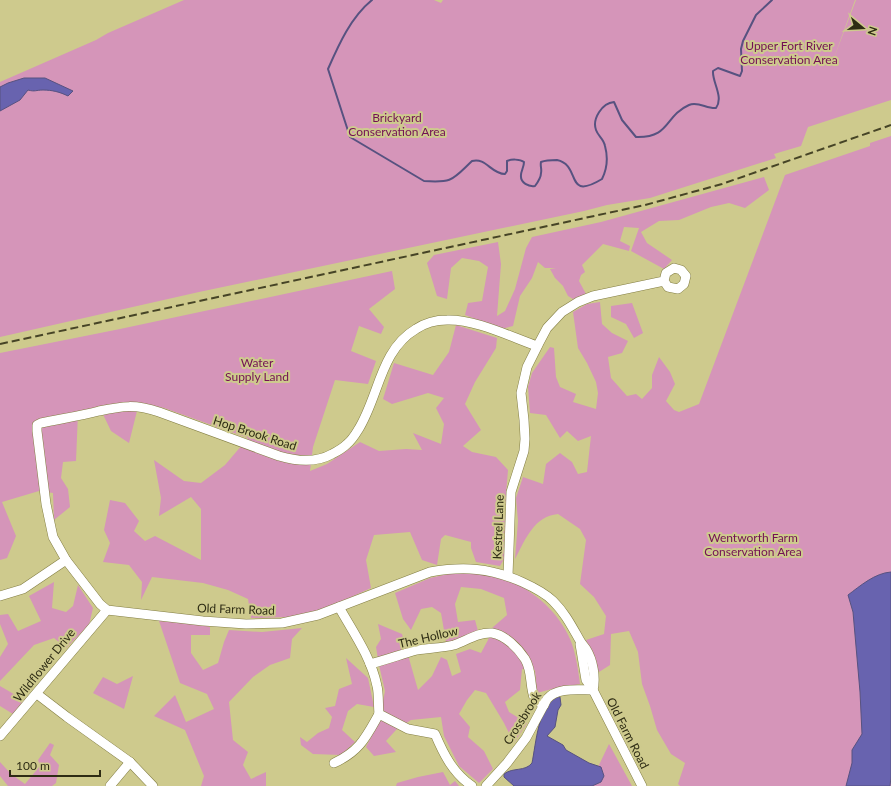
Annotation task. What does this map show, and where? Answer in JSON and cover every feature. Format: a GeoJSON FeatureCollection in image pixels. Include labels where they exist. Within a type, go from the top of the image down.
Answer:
{"type":"FeatureCollection","features":[{"type":"Feature","properties":{"kind":"street","name":"Kestrel Lane"},"geometry":{"type":"LineString","coordinates":[[508,576],[511,492],[524,451],[524,420],[521,393],[527,367],[537,346],[555,319],[562,312],[578,302],[593,296],[664,281]]}},
{"type":"Feature","properties":{"kind":"street","name":"Hop Brook Road"},"geometry":{"type":"LineString","coordinates":[[66,560],[53,537],[48,519],[37,425],[111,408],[125,406],[140,407],[159,412],[279,456],[298,460],[319,459],[339,450],[348,444],[354,436],[366,418],[386,365],[393,351],[403,338],[418,327],[441,320],[458,320],[477,324],[537,346]]}},
{"type":"Feature","properties":{"kind":"street"},"geometry":{"type":"LineString","coordinates":[[0,596],[23,589],[66,560],[100,604],[107,610]]}},
{"type":"Feature","properties":{"kind":"street","name":"Old Farm Road"},"geometry":{"type":"LineString","coordinates":[[107,610],[203,621],[264,624],[298,620],[318,615],[430,572],[447,569],[471,568],[508,576],[528,585],[553,601],[572,625],[580,640],[586,680],[593,690],[642,786]]}},
{"type":"Feature","properties":{"kind":"street"},"geometry":{"type":"LineString","coordinates":[[334,763],[347,757],[360,745],[379,714],[377,686],[370,664],[338,607]]}},
{"type":"Feature","properties":{"kind":"street","name":"Wildflower Drive"},"geometry":{"type":"LineString","coordinates":[[0,736],[37,694],[88,630],[107,610]]}},
{"type":"Feature","properties":{"kind":"street","name":"The Hollow"},"geometry":{"type":"LineString","coordinates":[[370,664],[418,650],[446,647],[474,637],[492,634],[507,640],[520,652],[530,668],[535,700],[544,705]]}},
{"type":"Feature","properties":{"kind":"street","name":"Crossbrook"},"geometry":{"type":"LineString","coordinates":[[486,786],[507,763],[526,738],[551,694],[564,690],[593,690]]}},
{"type":"Feature","properties":{"kind":"street"},"geometry":{"type":"LineString","coordinates":[[37,694],[66,717],[130,762],[154,786]]}},
{"type":"Feature","properties":{"kind":"street"},"geometry":{"type":"LineString","coordinates":[[379,714],[408,729],[435,734],[446,759],[462,779],[472,786]]}},
{"type":"Feature","properties":{"kind":"street"},"geometry":{"type":"LineString","coordinates":[[110,786],[130,762]]}},
{"type":"Feature","properties":{"kind":"green space","name":"Brickyard Conservation Area"},"geometry":{"type":"Polygon","coordinates":[[[184,0],[434,0],[441,3],[443,0],[855,0],[831,66],[856,0],[891,0],[891,100],[808,127],[801,146],[774,154],[776,158],[650,198],[607,205],[199,292],[0,337],[0,82],[184,0]]]}},
{"type":"Feature","properties":{"kind":"green space","name":"Wentworth Farm Conservation Area"},"geometry":{"type":"Polygon","coordinates":[[[891,136],[891,786],[680,786],[678,784],[685,763],[671,754],[657,730],[642,684],[638,652],[629,631],[611,634],[610,665],[599,672],[586,640],[604,634],[606,616],[594,597],[580,584],[586,540],[580,529],[558,514],[543,519],[531,530],[515,559],[518,521],[516,498],[523,477],[543,484],[546,464],[560,453],[572,462],[578,474],[587,472],[591,436],[578,441],[567,431],[560,438],[546,415],[530,413],[528,387],[532,373],[550,347],[554,348],[556,377],[560,387],[576,394],[573,402],[596,409],[598,393],[596,382],[578,348],[573,312],[587,304],[600,302],[602,324],[612,333],[628,341],[622,353],[608,357],[611,378],[627,396],[636,394],[642,399],[652,388],[652,375],[659,357],[670,372],[675,384],[666,401],[674,410],[679,412],[699,404],[785,175],[870,146],[870,143],[891,136]]]}},
{"type":"Feature","properties":{"kind":"green space"},"geometry":{"type":"Polygon","coordinates":[[[764,177],[769,190],[745,208],[729,203],[711,207],[679,220],[659,221],[641,232],[647,243],[672,260],[664,269],[631,251],[639,228],[624,227],[620,241],[630,246],[629,251],[603,244],[582,265],[585,272],[581,275],[579,281],[586,294],[573,299],[568,296],[563,286],[555,278],[550,269],[556,268],[545,268],[538,262],[532,278],[520,296],[513,326],[502,329],[465,315],[468,303],[482,301],[488,267],[479,261],[462,258],[451,268],[447,299],[437,296],[427,263],[434,255],[498,242],[501,264],[497,316],[505,311],[515,289],[526,248],[532,237],[601,222],[764,177]]]}},
{"type":"Feature","properties":{"kind":"green space","name":"Water Supply Land"},"geometry":{"type":"Polygon","coordinates":[[[392,271],[395,289],[369,309],[384,327],[381,334],[359,326],[351,351],[376,361],[368,384],[335,380],[313,447],[310,471],[327,464],[360,442],[379,451],[406,449],[422,450],[413,433],[441,444],[444,424],[436,408],[444,398],[428,393],[392,404],[383,399],[394,363],[433,375],[449,352],[456,325],[497,338],[496,348],[475,382],[465,404],[481,430],[463,446],[472,452],[496,457],[508,470],[505,507],[504,559],[500,566],[476,562],[471,548],[471,542],[445,535],[441,539],[437,565],[422,560],[410,532],[374,535],[366,560],[371,588],[323,610],[289,617],[251,618],[248,599],[228,590],[203,583],[152,577],[141,600],[142,582],[129,565],[103,562],[110,543],[104,530],[110,500],[125,503],[139,521],[134,531],[145,541],[155,536],[201,560],[201,509],[191,497],[159,516],[161,498],[154,460],[184,481],[201,483],[225,465],[248,438],[164,408],[139,403],[129,443],[111,431],[99,406],[78,413],[76,461],[63,462],[61,478],[68,489],[70,507],[54,520],[53,493],[39,491],[2,502],[16,536],[7,558],[0,560],[0,353],[392,271]]]}},
{"type":"Feature","properties":{"kind":"green space"},"geometry":{"type":"Polygon","coordinates":[[[632,303],[643,333],[634,338],[626,324],[611,317],[611,306],[632,303]]]}},
{"type":"Feature","properties":{"kind":"green space"},"geometry":{"type":"Polygon","coordinates":[[[462,571],[496,576],[508,580],[530,592],[549,608],[565,628],[570,639],[578,667],[580,684],[537,693],[535,670],[522,669],[520,690],[505,702],[509,712],[527,723],[514,743],[486,693],[475,690],[459,714],[470,727],[468,737],[484,751],[493,769],[479,783],[459,766],[444,736],[441,717],[411,720],[396,730],[386,741],[396,752],[374,756],[366,747],[379,722],[385,691],[376,647],[381,639],[378,624],[402,634],[418,690],[432,676],[441,657],[447,660],[452,676],[461,672],[456,654],[470,649],[481,653],[492,628],[507,615],[504,598],[481,589],[461,587],[455,604],[458,622],[475,620],[478,631],[455,642],[446,642],[441,613],[432,607],[421,609],[411,630],[403,619],[395,593],[430,578],[462,571]]]}},
{"type":"Feature","properties":{"kind":"green space"},"geometry":{"type":"Polygon","coordinates":[[[54,582],[52,608],[66,612],[73,606],[78,585],[93,608],[89,625],[66,648],[54,638],[34,645],[0,681],[0,657],[8,644],[0,624],[0,615],[8,614],[18,631],[41,621],[29,596],[54,582]]]}},
{"type":"Feature","properties":{"kind":"green space"},"geometry":{"type":"Polygon","coordinates":[[[159,621],[198,624],[210,627],[210,635],[191,635],[191,653],[203,670],[218,663],[229,630],[262,632],[302,628],[292,639],[290,658],[270,665],[253,677],[229,702],[233,740],[248,752],[243,765],[251,779],[266,772],[266,786],[201,786],[204,776],[185,730],[154,716],[175,695],[186,722],[214,709],[207,694],[180,683],[159,621]]]}},
{"type":"Feature","properties":{"kind":"green space"},"geometry":{"type":"Polygon","coordinates":[[[346,658],[368,678],[374,707],[357,704],[348,711],[342,730],[355,742],[341,755],[313,754],[301,745],[300,737],[307,742],[318,733],[329,728],[332,717],[325,708],[335,706],[339,689],[352,684],[346,658]]]}},
{"type":"Feature","properties":{"kind":"green space"},"geometry":{"type":"Polygon","coordinates":[[[133,676],[124,709],[93,693],[103,677],[117,684],[133,676]]]}},
{"type":"Feature","properties":{"kind":"green space"},"geometry":{"type":"Polygon","coordinates":[[[0,686],[24,700],[13,714],[0,706],[0,686]]]}},
{"type":"Feature","properties":{"kind":"green space"},"geometry":{"type":"Polygon","coordinates":[[[50,743],[54,745],[50,755],[59,765],[56,783],[52,786],[8,786],[0,776],[0,762],[11,774],[25,784],[40,766],[38,760],[50,743]]]}},
{"type":"Feature","properties":{"kind":"green space"},"geometry":{"type":"Polygon","coordinates":[[[609,744],[632,786],[589,786],[609,744]]]}},
{"type":"Feature","properties":{"kind":"green space"},"geometry":{"type":"Polygon","coordinates":[[[443,772],[450,785],[455,781],[459,786],[396,786],[397,783],[443,772]]]}},
{"type":"Feature","properties":{"kind":"shaded area"},"geometry":{"type":"Polygon","coordinates":[[[24,78],[45,78],[73,91],[68,96],[53,91],[28,90],[20,100],[0,111],[0,87],[24,78]]]}},
{"type":"Feature","properties":{"kind":"shaded area"},"geometry":{"type":"Polygon","coordinates":[[[891,572],[890,786],[846,786],[852,763],[852,750],[862,734],[853,612],[848,595],[874,577],[891,572]]]}},
{"type":"Feature","properties":{"kind":"shaded area"},"geometry":{"type":"Polygon","coordinates":[[[558,696],[560,697],[561,705],[558,710],[555,727],[547,736],[563,745],[566,750],[589,763],[601,767],[604,776],[601,782],[592,786],[514,786],[504,777],[504,774],[526,768],[532,763],[542,716],[551,701],[558,696]]]}},
{"type":"Feature","properties":{"kind":"waterway"},"geometry":{"type":"LineString","coordinates":[[372,0],[358,14],[352,23],[341,41],[328,69],[350,137],[424,181],[447,181],[456,176],[472,161],[477,160],[485,163],[496,171],[505,174],[507,171],[507,161],[520,160],[524,162],[521,178],[523,182],[530,186],[535,186],[540,177],[541,162],[547,160],[557,160],[565,163],[575,180],[582,186],[590,185],[602,179],[605,171],[606,150],[602,139],[596,130],[595,121],[602,108],[610,103],[614,102],[622,120],[636,137],[656,134],[662,130],[675,115],[689,105],[699,104],[716,108],[719,99],[713,71],[718,68],[740,76],[742,71],[741,49],[743,41],[756,15],[772,0]]}},
{"type":"Feature","properties":{"kind":"railway"},"geometry":{"type":"LineString","coordinates":[[0,344],[645,205],[722,184],[891,125]]}},
{"type":"Feature","properties":{"kind":"park label","name":"Upper Fort River Conservation Area"},"geometry":{"type":"Point","coordinates":[789,52]}}]}
